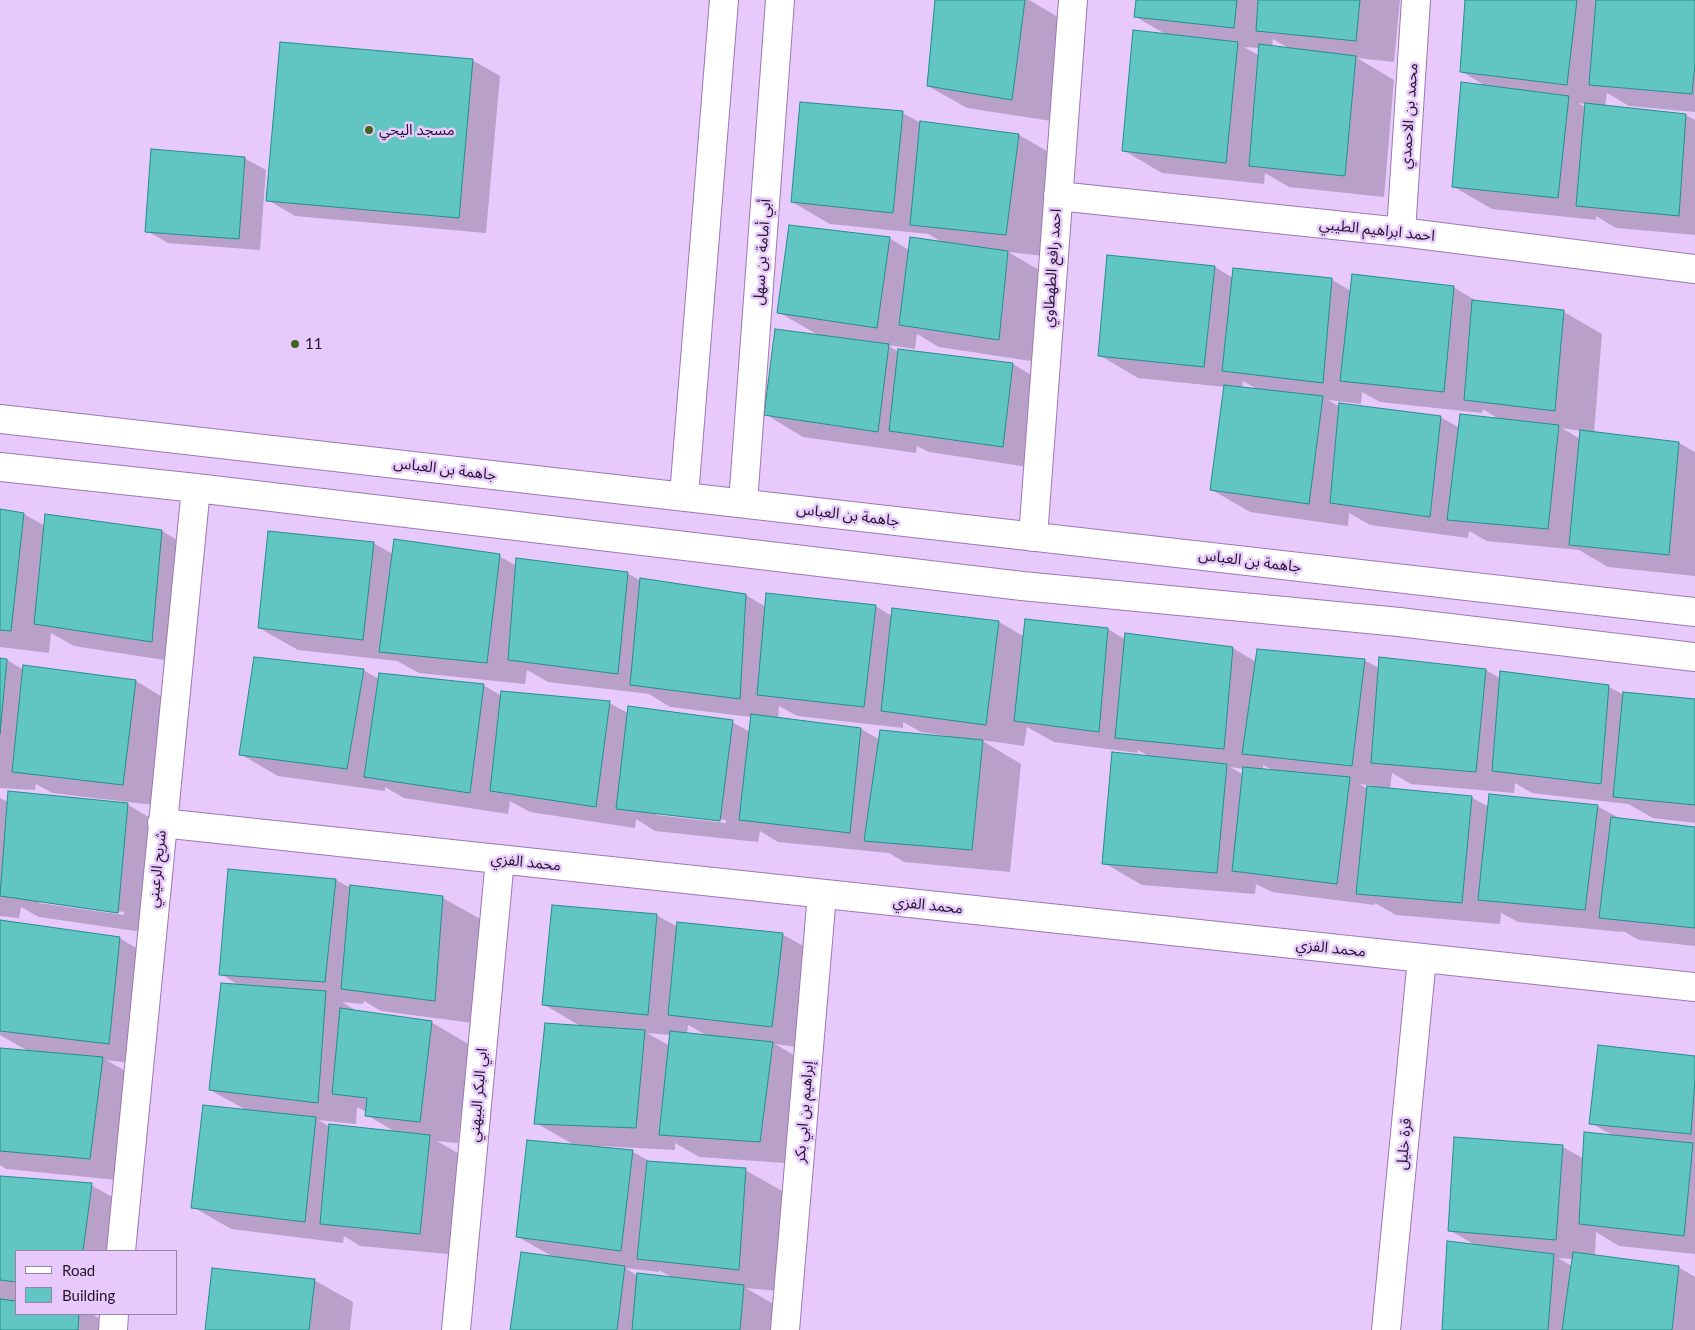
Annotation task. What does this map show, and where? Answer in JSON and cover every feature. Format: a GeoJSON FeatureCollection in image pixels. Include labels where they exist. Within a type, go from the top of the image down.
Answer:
{"type":"FeatureCollection","features":[{"type":"Feature","properties":{"kind":"street"},"geometry":{"type":"LineString","coordinates":[[684,496],[724,0]]}},
{"type":"Feature","properties":{"kind":"street","name":"أبي أمامة بن سهل"},"geometry":{"type":"LineString","coordinates":[[743,503],[780,0]]}},
{"type":"Feature","properties":{"kind":"street","name":"احمد رافع الطهطاوي"},"geometry":{"type":"LineString","coordinates":[[1033,536],[1073,0]]}},
{"type":"Feature","properties":{"kind":"street","name":"محمد بن الاحمدي"},"geometry":{"type":"LineString","coordinates":[[1401,232],[1416,0]]}},
{"type":"Feature","properties":{"kind":"street","name":"احمد ابراهيم الطيبي"},"geometry":{"type":"LineString","coordinates":[[1058,196],[1401,232],[1695,269]]}},
{"type":"Feature","properties":{"kind":"street","name":"جاهمة بن العباس"},"geometry":{"type":"LineString","coordinates":[[0,418],[1695,612]]}},
{"type":"Feature","properties":{"kind":"street"},"geometry":{"type":"LineString","coordinates":[[0,467],[196,488],[1022,586],[1399,622],[1695,657]]}},
{"type":"Feature","properties":{"kind":"street","name":"شريح الرعيني"},"geometry":{"type":"LineString","coordinates":[[120,1250],[196,488]]}},
{"type":"Feature","properties":{"kind":"street","name":"محمد الفزي"},"geometry":{"type":"LineString","coordinates":[[162,823],[1695,987]]}},
{"type":"Feature","properties":{"kind":"street","name":"ابي البكر البيهني"},"geometry":{"type":"LineString","coordinates":[[456,1330],[500,859]]}},
{"type":"Feature","properties":{"kind":"street","name":"إبراهيم بن ابي بكر"},"geometry":{"type":"LineString","coordinates":[[785,1330],[822,894]]}},
{"type":"Feature","properties":{"kind":"street","name":"قرة خليل"},"geometry":{"type":"LineString","coordinates":[[1386,1330],[1422,958]]}},
{"type":"Feature","properties":{"kind":"street"},"geometry":{"type":"LineString","coordinates":[[113,1330],[114,1315]]}},
{"type":"Feature","properties":{"kind":"building"},"geometry":{"type":"Polygon","coordinates":[[[935,0],[1025,0],[1012,100],[927,86],[935,0]]]}},
{"type":"Feature","properties":{"kind":"building"},"geometry":{"type":"Polygon","coordinates":[[[1136,0],[1237,0],[1234,28],[1134,17],[1136,0]]]}},
{"type":"Feature","properties":{"kind":"building"},"geometry":{"type":"Polygon","coordinates":[[[1258,0],[1360,0],[1356,41],[1256,31],[1258,0]]]}},
{"type":"Feature","properties":{"kind":"building"},"geometry":{"type":"Polygon","coordinates":[[[1465,0],[1577,0],[1567,85],[1460,72],[1465,0]]]}},
{"type":"Feature","properties":{"kind":"building"},"geometry":{"type":"Polygon","coordinates":[[[1596,0],[1695,0],[1695,65],[1692,94],[1589,85],[1596,0]]]}},
{"type":"Feature","properties":{"kind":"building"},"geometry":{"type":"Polygon","coordinates":[[[1133,30],[1238,42],[1226,163],[1122,151],[1133,30]]]}},
{"type":"Feature","properties":{"kind":"building","name":"مسجد اليحي"},"geometry":{"type":"Polygon","coordinates":[[[280,42],[473,59],[459,218],[266,201],[280,42]]]}},
{"type":"Feature","properties":{"kind":"building"},"geometry":{"type":"Polygon","coordinates":[[[1259,44],[1356,56],[1345,176],[1249,166],[1259,44]]]}},
{"type":"Feature","properties":{"kind":"building"},"geometry":{"type":"Polygon","coordinates":[[[1461,82],[1569,96],[1558,198],[1452,187],[1461,82]]]}},
{"type":"Feature","properties":{"kind":"building"},"geometry":{"type":"Polygon","coordinates":[[[800,102],[903,111],[893,213],[791,202],[800,102]]]}},
{"type":"Feature","properties":{"kind":"building"},"geometry":{"type":"Polygon","coordinates":[[[1585,103],[1686,114],[1679,216],[1576,206],[1585,103]]]}},
{"type":"Feature","properties":{"kind":"building"},"geometry":{"type":"Polygon","coordinates":[[[920,121],[1019,134],[1006,235],[910,225],[920,121]]]}},
{"type":"Feature","properties":{"kind":"building"},"geometry":{"type":"Polygon","coordinates":[[[151,149],[245,157],[239,239],[145,232],[151,149]]]}},
{"type":"Feature","properties":{"kind":"building"},"geometry":{"type":"Polygon","coordinates":[[[789,225],[890,237],[877,328],[777,313],[789,225]]]}},
{"type":"Feature","properties":{"kind":"building"},"geometry":{"type":"Polygon","coordinates":[[[910,237],[1008,251],[999,340],[899,325],[910,237]]]}},
{"type":"Feature","properties":{"kind":"building"},"geometry":{"type":"Polygon","coordinates":[[[1107,255],[1215,266],[1204,367],[1098,356],[1107,255]]]}},
{"type":"Feature","properties":{"kind":"building"},"geometry":{"type":"Polygon","coordinates":[[[1233,268],[1332,278],[1323,383],[1222,371],[1233,268]]]}},
{"type":"Feature","properties":{"kind":"building"},"geometry":{"type":"Polygon","coordinates":[[[1352,274],[1454,286],[1444,392],[1340,381],[1352,274]]]}},
{"type":"Feature","properties":{"kind":"building"},"geometry":{"type":"Polygon","coordinates":[[[1472,300],[1564,310],[1555,411],[1464,400],[1472,300]]]}},
{"type":"Feature","properties":{"kind":"building"},"geometry":{"type":"Polygon","coordinates":[[[775,329],[889,344],[878,432],[764,415],[775,329]]]}},
{"type":"Feature","properties":{"kind":"building"},"geometry":{"type":"Polygon","coordinates":[[[898,349],[1013,363],[1003,447],[889,431],[898,349]]]}},
{"type":"Feature","properties":{"kind":"building"},"geometry":{"type":"Polygon","coordinates":[[[1224,385],[1323,396],[1309,504],[1210,490],[1224,385]]]}},
{"type":"Feature","properties":{"kind":"building"},"geometry":{"type":"Polygon","coordinates":[[[1339,403],[1441,416],[1430,517],[1330,503],[1339,403]]]}},
{"type":"Feature","properties":{"kind":"building"},"geometry":{"type":"Polygon","coordinates":[[[1460,414],[1559,425],[1548,529],[1447,520],[1460,414]]]}},
{"type":"Feature","properties":{"kind":"building"},"geometry":{"type":"Polygon","coordinates":[[[1580,430],[1679,442],[1669,555],[1569,545],[1580,430]]]}},
{"type":"Feature","properties":{"kind":"building"},"geometry":{"type":"Polygon","coordinates":[[[0,509],[24,513],[11,631],[0,630],[0,509]]]}},
{"type":"Feature","properties":{"kind":"building"},"geometry":{"type":"Polygon","coordinates":[[[45,514],[162,530],[152,642],[34,624],[45,514]]]}},
{"type":"Feature","properties":{"kind":"building"},"geometry":{"type":"Polygon","coordinates":[[[268,531],[374,542],[363,640],[258,628],[268,531]]]}},
{"type":"Feature","properties":{"kind":"building"},"geometry":{"type":"Polygon","coordinates":[[[394,539],[500,554],[487,663],[379,652],[394,539]]]}},
{"type":"Feature","properties":{"kind":"building"},"geometry":{"type":"Polygon","coordinates":[[[516,558],[628,572],[618,674],[508,660],[516,558]]]}},
{"type":"Feature","properties":{"kind":"building"},"geometry":{"type":"Polygon","coordinates":[[[640,578],[746,594],[740,699],[630,685],[640,578]]]}},
{"type":"Feature","properties":{"kind":"building"},"geometry":{"type":"Polygon","coordinates":[[[766,593],[876,605],[864,707],[757,695],[766,593]]]}},
{"type":"Feature","properties":{"kind":"building"},"geometry":{"type":"Polygon","coordinates":[[[892,608],[999,621],[986,725],[881,711],[892,608]]]}},
{"type":"Feature","properties":{"kind":"building"},"geometry":{"type":"Polygon","coordinates":[[[1025,619],[1108,628],[1099,732],[1014,721],[1025,619]]]}},
{"type":"Feature","properties":{"kind":"building"},"geometry":{"type":"Polygon","coordinates":[[[1125,633],[1233,647],[1224,749],[1115,738],[1125,633]]]}},
{"type":"Feature","properties":{"kind":"building"},"geometry":{"type":"Polygon","coordinates":[[[1257,649],[1365,659],[1352,766],[1242,754],[1257,649]]]}},
{"type":"Feature","properties":{"kind":"building"},"geometry":{"type":"Polygon","coordinates":[[[254,657],[364,669],[347,769],[239,755],[254,657]]]}},
{"type":"Feature","properties":{"kind":"building"},"geometry":{"type":"Polygon","coordinates":[[[1379,657],[1486,669],[1476,772],[1371,763],[1379,657]]]}},
{"type":"Feature","properties":{"kind":"building"},"geometry":{"type":"Polygon","coordinates":[[[0,658],[7,659],[0,734],[0,658]]]}},
{"type":"Feature","properties":{"kind":"building"},"geometry":{"type":"Polygon","coordinates":[[[23,665],[136,680],[123,785],[12,772],[23,665]]]}},
{"type":"Feature","properties":{"kind":"building"},"geometry":{"type":"Polygon","coordinates":[[[1500,671],[1609,685],[1601,784],[1492,771],[1500,671]]]}},
{"type":"Feature","properties":{"kind":"building"},"geometry":{"type":"Polygon","coordinates":[[[379,673],[484,684],[470,793],[364,777],[379,673]]]}},
{"type":"Feature","properties":{"kind":"building"},"geometry":{"type":"Polygon","coordinates":[[[501,691],[610,701],[596,807],[490,791],[501,691]]]}},
{"type":"Feature","properties":{"kind":"building"},"geometry":{"type":"Polygon","coordinates":[[[1623,692],[1695,699],[1695,805],[1613,797],[1623,692]]]}},
{"type":"Feature","properties":{"kind":"building"},"geometry":{"type":"Polygon","coordinates":[[[628,706],[733,720],[720,821],[616,809],[628,706]]]}},
{"type":"Feature","properties":{"kind":"building"},"geometry":{"type":"Polygon","coordinates":[[[751,714],[861,728],[850,833],[739,820],[751,714]]]}},
{"type":"Feature","properties":{"kind":"building"},"geometry":{"type":"Polygon","coordinates":[[[880,730],[983,740],[972,850],[864,841],[880,730]]]}},
{"type":"Feature","properties":{"kind":"building"},"geometry":{"type":"Polygon","coordinates":[[[1112,752],[1227,764],[1217,873],[1102,864],[1112,752]]]}},
{"type":"Feature","properties":{"kind":"building"},"geometry":{"type":"Polygon","coordinates":[[[1243,767],[1350,777],[1337,884],[1232,871],[1243,767]]]}},
{"type":"Feature","properties":{"kind":"building"},"geometry":{"type":"Polygon","coordinates":[[[1367,786],[1472,796],[1462,903],[1356,894],[1367,786]]]}},
{"type":"Feature","properties":{"kind":"building"},"geometry":{"type":"Polygon","coordinates":[[[8,791],[128,803],[118,913],[0,896],[8,791]]]}},
{"type":"Feature","properties":{"kind":"building"},"geometry":{"type":"Polygon","coordinates":[[[1489,794],[1598,805],[1585,910],[1478,900],[1489,794]]]}},
{"type":"Feature","properties":{"kind":"building"},"geometry":{"type":"Polygon","coordinates":[[[1611,817],[1695,827],[1695,928],[1599,918],[1611,817]]]}},
{"type":"Feature","properties":{"kind":"building"},"geometry":{"type":"Polygon","coordinates":[[[228,869],[336,879],[325,982],[219,975],[228,869]]]}},
{"type":"Feature","properties":{"kind":"building"},"geometry":{"type":"Polygon","coordinates":[[[350,885],[443,896],[435,1001],[341,989],[350,885]]]}},
{"type":"Feature","properties":{"kind":"building"},"geometry":{"type":"Polygon","coordinates":[[[552,905],[657,914],[648,1015],[542,1005],[552,905]]]}},
{"type":"Feature","properties":{"kind":"building"},"geometry":{"type":"Polygon","coordinates":[[[0,920],[120,937],[109,1044],[0,1031],[0,920]]]}},
{"type":"Feature","properties":{"kind":"building"},"geometry":{"type":"Polygon","coordinates":[[[677,922],[783,933],[772,1027],[668,1015],[677,922]]]}},
{"type":"Feature","properties":{"kind":"building"},"geometry":{"type":"Polygon","coordinates":[[[221,983],[326,991],[318,1103],[209,1090],[221,983]]]}},
{"type":"Feature","properties":{"kind":"building"},"geometry":{"type":"Polygon","coordinates":[[[340,1008],[432,1021],[420,1122],[365,1116],[367,1098],[332,1094],[340,1008]]]}},
{"type":"Feature","properties":{"kind":"building"},"geometry":{"type":"Polygon","coordinates":[[[545,1023],[645,1030],[636,1128],[534,1124],[545,1023]]]}},
{"type":"Feature","properties":{"kind":"building"},"geometry":{"type":"Polygon","coordinates":[[[670,1031],[773,1042],[760,1142],[659,1135],[670,1031]]]}},
{"type":"Feature","properties":{"kind":"building"},"geometry":{"type":"Polygon","coordinates":[[[1598,1045],[1695,1056],[1691,1134],[1589,1124],[1598,1045]]]}},
{"type":"Feature","properties":{"kind":"building"},"geometry":{"type":"Polygon","coordinates":[[[0,1048],[103,1057],[90,1159],[0,1151],[0,1048]]]}},
{"type":"Feature","properties":{"kind":"building"},"geometry":{"type":"Polygon","coordinates":[[[203,1105],[316,1117],[305,1222],[191,1208],[203,1105]]]}},
{"type":"Feature","properties":{"kind":"building"},"geometry":{"type":"Polygon","coordinates":[[[329,1124],[430,1135],[420,1234],[320,1224],[329,1124]]]}},
{"type":"Feature","properties":{"kind":"building"},"geometry":{"type":"Polygon","coordinates":[[[1584,1132],[1693,1143],[1684,1236],[1579,1224],[1584,1132]]]}},
{"type":"Feature","properties":{"kind":"building"},"geometry":{"type":"Polygon","coordinates":[[[1454,1137],[1563,1145],[1556,1240],[1448,1231],[1454,1137]]]}},
{"type":"Feature","properties":{"kind":"building"},"geometry":{"type":"Polygon","coordinates":[[[527,1140],[633,1150],[621,1251],[516,1237],[527,1140]]]}},
{"type":"Feature","properties":{"kind":"building"},"geometry":{"type":"Polygon","coordinates":[[[647,1161],[746,1168],[739,1270],[637,1259],[647,1161]]]}},
{"type":"Feature","properties":{"kind":"building"},"geometry":{"type":"Polygon","coordinates":[[[0,1176],[92,1183],[83,1250],[15,1250],[15,1282],[0,1280],[0,1176]]]}},
{"type":"Feature","properties":{"kind":"building"},"geometry":{"type":"Polygon","coordinates":[[[1447,1241],[1554,1254],[1548,1330],[1442,1330],[1447,1241]]]}},
{"type":"Feature","properties":{"kind":"building"},"geometry":{"type":"Polygon","coordinates":[[[521,1252],[625,1266],[617,1330],[510,1330],[521,1252]]]}},
{"type":"Feature","properties":{"kind":"building"},"geometry":{"type":"Polygon","coordinates":[[[1573,1252],[1679,1266],[1672,1330],[1562,1330],[1573,1252]]]}},
{"type":"Feature","properties":{"kind":"building"},"geometry":{"type":"Polygon","coordinates":[[[212,1268],[315,1279],[309,1330],[205,1330],[212,1268]]]}},
{"type":"Feature","properties":{"kind":"building"},"geometry":{"type":"Polygon","coordinates":[[[637,1273],[744,1285],[740,1330],[632,1330],[637,1273]]]}},
{"type":"Feature","properties":{"kind":"building"},"geometry":{"type":"Polygon","coordinates":[[[0,1299],[15,1301],[15,1315],[79,1315],[78,1330],[0,1330],[0,1299]]]}},
{"type":"Feature","properties":{"kind":"place","name":"مسجد اليحي"},"geometry":{"type":"Point","coordinates":[369,130]}},
{"type":"Feature","properties":{"kind":"place","name":"11"},"geometry":{"type":"Point","coordinates":[295,344]}}]}
